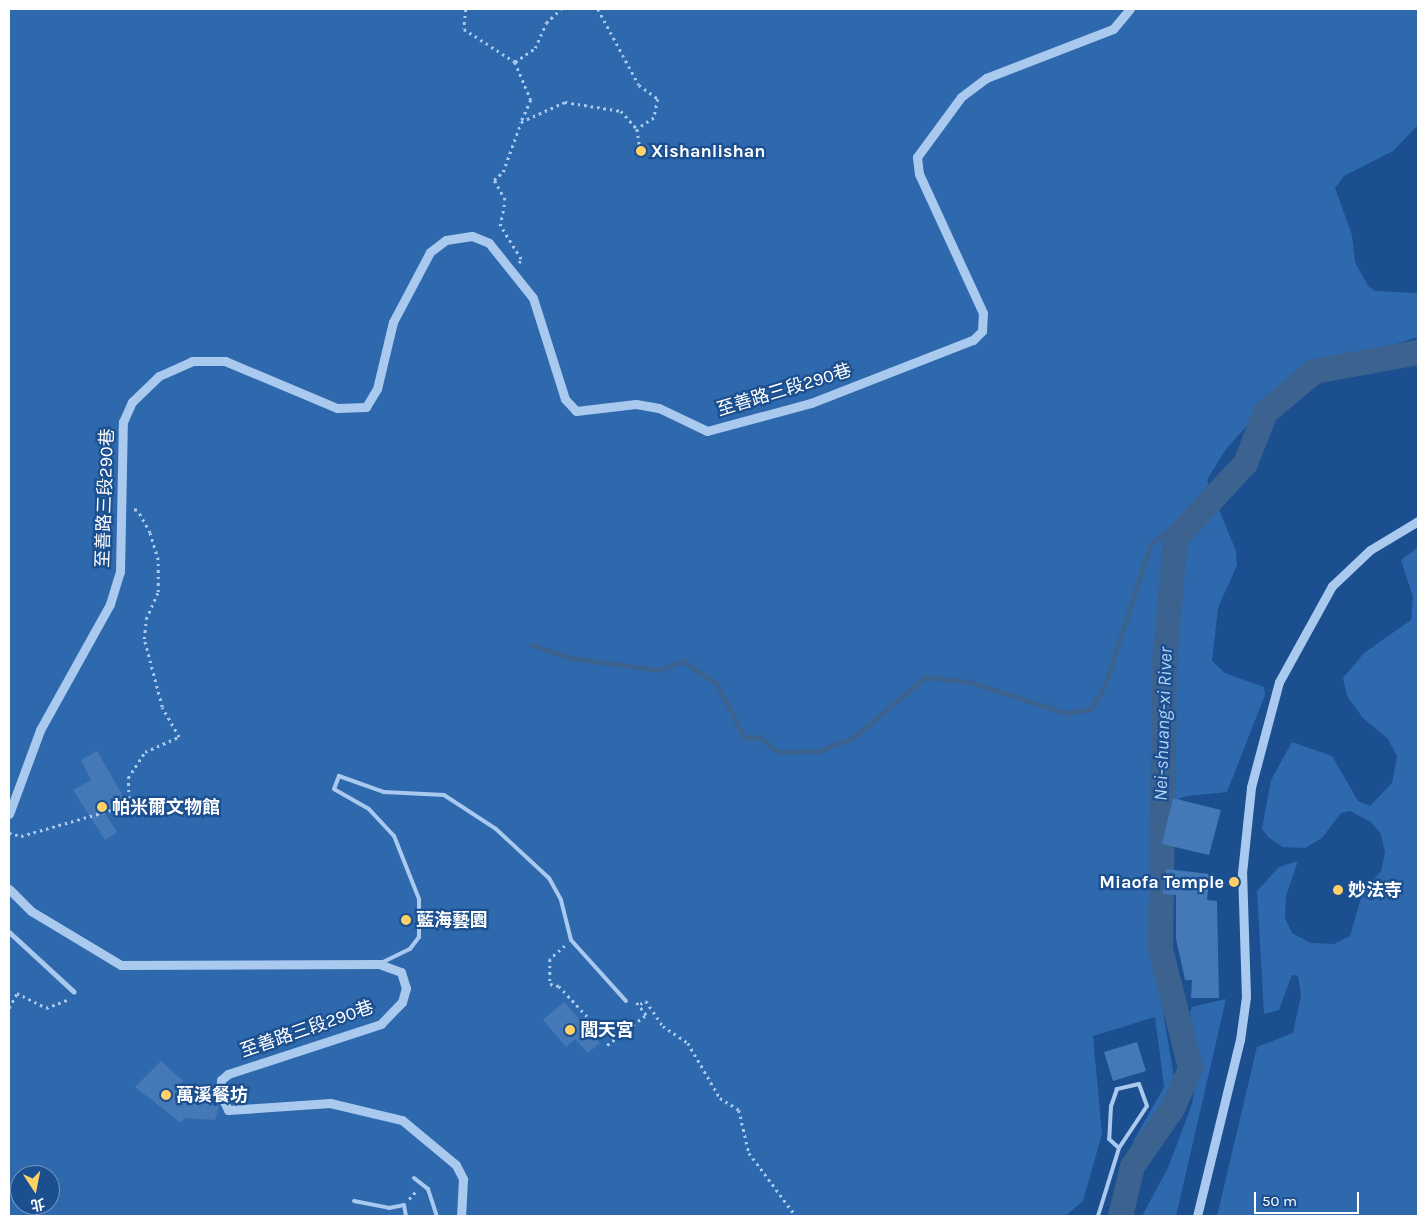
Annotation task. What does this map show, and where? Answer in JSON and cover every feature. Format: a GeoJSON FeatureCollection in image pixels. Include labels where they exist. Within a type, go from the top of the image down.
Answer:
{"type":"FeatureCollection","features":[{"type":"Feature","properties":{"kind":"street","name":"至善路三段290巷"},"geometry":{"type":"LineString","coordinates":[[9,814],[40,730],[110,604],[120,572],[123,422],[132,402],[159,376],[192,361],[225,360],[337,408],[366,407],[377,389],[393,322],[430,252],[446,240],[472,236],[489,243],[532,298],[565,398],[576,411],[636,404],[659,408],[707,431],[811,403],[973,340],[982,330],[983,313],[919,174],[917,158],[961,97],[986,78],[1113,29],[1125,18],[1130,9]]}},
{"type":"Feature","properties":{"kind":"street"},"geometry":{"type":"LineString","coordinates":[[1197,1216],[1240,1040],[1246,996],[1242,873],[1251,787],[1279,682],[1332,586],[1370,550],[1418,521]]}},
{"type":"Feature","properties":{"kind":"street","name":"至善路三段290巷"},"geometry":{"type":"LineString","coordinates":[[9,889],[31,911],[121,966],[379,964],[401,972],[406,988],[394,1015],[321,1046],[228,1074],[221,1080],[220,1094],[228,1110],[330,1103],[402,1120],[456,1165],[463,1179],[461,1216]]}},
{"type":"Feature","properties":{"kind":"street"},"geometry":{"type":"LineString","coordinates":[[9,932],[74,992]]}},
{"type":"Feature","properties":{"kind":"lane"},"geometry":{"type":"LineString","coordinates":[[379,964],[410,949],[419,937],[419,898],[394,836],[369,809],[334,789],[339,776],[384,792],[444,795],[496,829],[549,878],[561,900],[571,940],[626,1001]]}},
{"type":"Feature","properties":{"kind":"lane"},"geometry":{"type":"LineString","coordinates":[[1098,1216],[1119,1148],[1147,1106],[1138,1084],[1116,1089],[1110,1106],[1109,1139],[1119,1148]]}},
{"type":"Feature","properties":{"kind":"lane"},"geometry":{"type":"LineString","coordinates":[[414,1178],[422,1183],[437,1216]]}},
{"type":"Feature","properties":{"kind":"lane"},"geometry":{"type":"LineString","coordinates":[[354,1202],[390,1208],[404,1205],[406,1216]]}},
{"type":"Feature","properties":{"kind":"path"},"geometry":{"type":"LineString","coordinates":[[466,9],[464,29],[515,62],[531,100],[503,172],[494,180],[505,200],[500,226],[521,259],[511,272]]}},
{"type":"Feature","properties":{"kind":"path"},"geometry":{"type":"LineString","coordinates":[[515,62],[535,48],[546,23],[561,9]]}},
{"type":"Feature","properties":{"kind":"path"},"geometry":{"type":"LineString","coordinates":[[598,9],[639,85],[658,99],[654,118],[637,129]]}},
{"type":"Feature","properties":{"kind":"path"},"geometry":{"type":"LineString","coordinates":[[521,122],[564,102],[621,112],[637,129],[640,149]]}},
{"type":"Feature","properties":{"kind":"path"},"geometry":{"type":"LineString","coordinates":[[9,833],[21,836],[129,805],[128,778],[145,752],[179,737],[162,708],[144,639],[146,619],[158,592],[158,560],[137,510],[121,511]]}},
{"type":"Feature","properties":{"kind":"path"},"geometry":{"type":"LineString","coordinates":[[571,940],[550,959],[550,984],[554,988],[559,986],[599,1029]]}},
{"type":"Feature","properties":{"kind":"path"},"geometry":{"type":"LineString","coordinates":[[9,1008],[17,993],[46,1008],[66,1004],[74,992]]}},
{"type":"Feature","properties":{"kind":"path"},"geometry":{"type":"LineString","coordinates":[[608,1045],[646,1015],[640,1004],[633,999],[626,1001]]}},
{"type":"Feature","properties":{"kind":"path"},"geometry":{"type":"LineString","coordinates":[[640,1004],[646,1001],[663,1026],[688,1043],[720,1098],[739,1110],[748,1153],[796,1216]]}},
{"type":"Feature","properties":{"kind":"path"},"geometry":{"type":"LineString","coordinates":[[404,1205],[422,1183]]}},
{"type":"Feature","properties":{"kind":"shaded area"},"geometry":{"type":"Polygon","coordinates":[[[9,9],[1418,9],[1418,125],[1393,151],[1344,176],[1335,188],[1352,235],[1355,262],[1368,286],[1375,291],[1418,293],[1418,337],[1321,367],[1274,396],[1226,449],[1207,480],[1236,551],[1237,565],[1218,608],[1212,661],[1225,673],[1264,687],[1265,695],[1227,792],[1188,796],[1156,805],[1152,947],[1178,1100],[1170,1128],[1115,1216],[1110,1216],[1134,1140],[1164,1087],[1155,1017],[1093,1036],[1102,1134],[1083,1201],[1065,1216],[9,1216],[9,9]]]}},
{"type":"Feature","properties":{"kind":"shaded area"},"geometry":{"type":"Polygon","coordinates":[[[1418,547],[1418,1216],[1217,1216],[1257,1047],[1293,1033],[1301,995],[1298,976],[1292,975],[1279,1010],[1264,1014],[1257,891],[1279,867],[1298,861],[1286,896],[1285,918],[1292,933],[1311,943],[1334,944],[1350,936],[1363,891],[1381,871],[1385,853],[1381,834],[1371,822],[1350,811],[1341,813],[1322,838],[1305,848],[1283,847],[1268,837],[1262,829],[1271,780],[1292,742],[1332,756],[1358,801],[1370,806],[1392,783],[1397,756],[1388,739],[1363,718],[1347,696],[1343,678],[1364,653],[1411,620],[1413,597],[1401,560],[1418,547]]]}},
{"type":"Feature","properties":{"kind":"shaded area"},"geometry":{"type":"Polygon","coordinates":[[[1226,999],[1176,1216],[1142,1216],[1168,1168],[1192,1104],[1198,1069],[1190,1012],[1192,1007],[1226,999]]]}},
{"type":"Feature","properties":{"kind":"building"},"geometry":{"type":"Polygon","coordinates":[[[97,751],[126,801],[105,813],[117,832],[105,840],[73,790],[91,780],[81,760],[97,751]]]}},
{"type":"Feature","properties":{"kind":"building"},"geometry":{"type":"Polygon","coordinates":[[[1173,798],[1221,810],[1209,855],[1162,844],[1173,798]]]}},
{"type":"Feature","properties":{"kind":"building"},"geometry":{"type":"Polygon","coordinates":[[[1166,869],[1210,874],[1207,900],[1217,901],[1219,998],[1191,998],[1192,980],[1185,980],[1176,939],[1176,895],[1163,894],[1166,869]]]}},
{"type":"Feature","properties":{"kind":"building","name":"閭天宮"},"geometry":{"type":"Polygon","coordinates":[[[564,1002],[600,1043],[588,1053],[575,1039],[566,1047],[543,1020],[564,1002]]]}},
{"type":"Feature","properties":{"kind":"building"},"geometry":{"type":"Polygon","coordinates":[[[1137,1042],[1146,1071],[1113,1081],[1104,1052],[1137,1042]]]}},
{"type":"Feature","properties":{"kind":"building","name":"萬溪餐坊"},"geometry":{"type":"Polygon","coordinates":[[[161,1061],[183,1081],[177,1089],[197,1102],[219,1106],[215,1120],[184,1118],[181,1123],[135,1087],[161,1061]]]}},
{"type":"Feature","properties":{"kind":"waterway","name":"Nei-shuang-xi River"},"geometry":{"type":"LineString","coordinates":[[1120,1216],[1132,1166],[1172,1108],[1190,1068],[1160,949],[1164,662],[1175,538],[1245,463],[1265,412],[1314,371],[1418,352]]}},
{"type":"Feature","properties":{"kind":"waterway"},"geometry":{"type":"LineString","coordinates":[[532,645],[571,658],[659,670],[683,661],[717,684],[745,738],[759,737],[779,752],[819,751],[853,738],[926,677],[970,682],[1066,713],[1091,709],[1105,685],[1151,543],[1213,498]]}},
{"type":"Feature","properties":{"kind":"place","name":"Xishanlishan"},"geometry":{"type":"Point","coordinates":[641,151]}},
{"type":"Feature","properties":{"kind":"place","name":"帕米爾文物館"},"geometry":{"type":"Point","coordinates":[102,807]}},
{"type":"Feature","properties":{"kind":"place","name":"Miaofa Temple"},"geometry":{"type":"Point","coordinates":[1234,882]}},
{"type":"Feature","properties":{"kind":"place","name":"妙法寺"},"geometry":{"type":"Point","coordinates":[1338,890]}},
{"type":"Feature","properties":{"kind":"place","name":"藍海藝園"},"geometry":{"type":"Point","coordinates":[406,920]}},
{"type":"Feature","properties":{"kind":"place","name":"閭天宮"},"geometry":{"type":"Point","coordinates":[570,1030]}},
{"type":"Feature","properties":{"kind":"place","name":"萬溪餐坊"},"geometry":{"type":"Point","coordinates":[166,1095]}}]}
